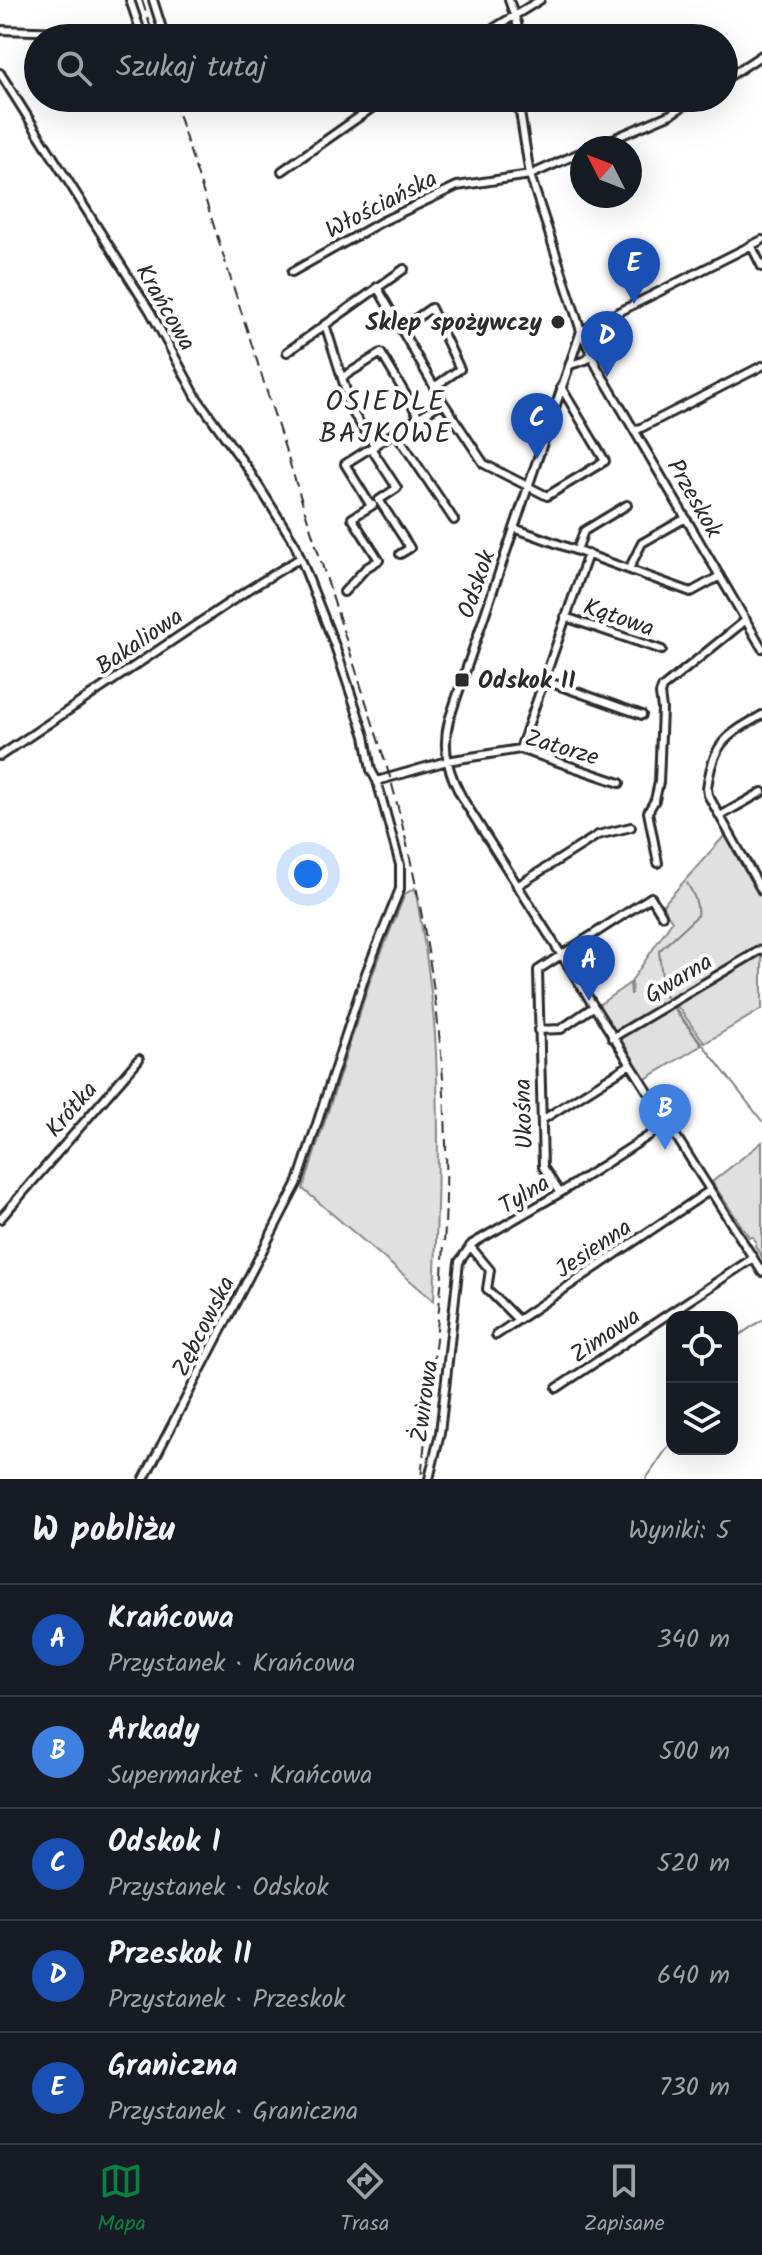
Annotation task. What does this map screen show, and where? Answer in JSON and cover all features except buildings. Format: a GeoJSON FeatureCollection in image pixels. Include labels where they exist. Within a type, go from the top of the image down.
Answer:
{"type":"FeatureCollection","features":[{"type":"Feature","properties":{"kind":"street"},"geometry":{"type":"LineString","coordinates":[[130,0],[138,24]]}},
{"type":"Feature","properties":{"kind":"street"},"geometry":{"type":"LineString","coordinates":[[153,0],[161,24]]}},
{"type":"Feature","properties":{"kind":"street"},"geometry":{"type":"LineString","coordinates":[[509,0],[517,24]]}},
{"type":"Feature","properties":{"kind":"street"},"geometry":{"type":"LineString","coordinates":[[499,24],[540,0]]}},
{"type":"Feature","properties":{"kind":"street"},"geometry":{"type":"LineString","coordinates":[[0,30],[24,31]]}},
{"type":"Feature","properties":{"kind":"street"},"geometry":{"type":"LineString","coordinates":[[738,71],[762,55]]}},
{"type":"Feature","properties":{"kind":"street","name":"Krańcowa"},"geometry":{"type":"LineString","coordinates":[[0,73],[24,111]]}},
{"type":"Feature","properties":{"kind":"street","name":"Krańcowa"},"geometry":{"type":"LineString","coordinates":[[25,112],[150,311],[197,398],[248,469],[295,544],[335,646],[365,736],[371,770],[377,781]]}},
{"type":"Feature","properties":{"kind":"street"},"geometry":{"type":"LineString","coordinates":[[282,171],[366,112]]}},
{"type":"Feature","properties":{"kind":"street","name":"Przeskok"},"geometry":{"type":"LineString","coordinates":[[520,112],[530,175],[589,350],[762,648]]}},
{"type":"Feature","properties":{"kind":"street"},"geometry":{"type":"LineString","coordinates":[[620,136],[674,112]]}},
{"type":"Feature","properties":{"kind":"street","name":"Włościańska"},"geometry":{"type":"LineString","coordinates":[[292,272],[381,222],[457,186],[530,175],[570,157]]}},
{"type":"Feature","properties":{"kind":"street"},"geometry":{"type":"LineString","coordinates":[[581,331],[762,240]]}},
{"type":"Feature","properties":{"kind":"street"},"geometry":{"type":"LineString","coordinates":[[751,245],[762,267]]}},
{"type":"Feature","properties":{"kind":"street"},"geometry":{"type":"LineString","coordinates":[[287,352],[404,269]]}},
{"type":"Feature","properties":{"kind":"street"},"geometry":{"type":"LineString","coordinates":[[377,287],[443,402],[484,464],[547,496],[605,461],[561,387]]}},
{"type":"Feature","properties":{"kind":"street"},"geometry":{"type":"LineString","coordinates":[[401,329],[431,308],[460,369],[434,387]]}},
{"type":"Feature","properties":{"kind":"street"},"geometry":{"type":"LineString","coordinates":[[325,324],[353,413],[397,488],[352,518],[379,560],[366,568],[344,592]]}},
{"type":"Feature","properties":{"kind":"street","name":"Odskok"},"geometry":{"type":"LineString","coordinates":[[447,761],[445,738],[449,720],[581,331]]}},
{"type":"Feature","properties":{"kind":"street"},"geometry":{"type":"LineString","coordinates":[[570,365],[582,362],[589,350],[583,344],[574,350],[574,357],[582,362],[597,367]]}},
{"type":"Feature","properties":{"kind":"street"},"geometry":{"type":"LineString","coordinates":[[343,377],[381,353],[419,417]]}},
{"type":"Feature","properties":{"kind":"street"},"geometry":{"type":"LineString","coordinates":[[635,431],[762,366]]}},
{"type":"Feature","properties":{"kind":"street"},"geometry":{"type":"LineString","coordinates":[[371,506],[345,464],[443,402]]}},
{"type":"Feature","properties":{"kind":"street"},"geometry":{"type":"LineString","coordinates":[[396,433],[454,520]]}},
{"type":"Feature","properties":{"kind":"street"},"geometry":{"type":"LineString","coordinates":[[379,500],[410,548],[400,554]]}},
{"type":"Feature","properties":{"kind":"street"},"geometry":{"type":"LineString","coordinates":[[577,550],[584,531],[627,505]]}},
{"type":"Feature","properties":{"kind":"street"},"geometry":{"type":"LineString","coordinates":[[629,569],[642,543],[686,518]]}},
{"type":"Feature","properties":{"kind":"street"},"geometry":{"type":"LineString","coordinates":[[514,528],[691,592],[720,576]]}},
{"type":"Feature","properties":{"kind":"street"},"geometry":{"type":"LineString","coordinates":[[520,749],[588,554]]}},
{"type":"Feature","properties":{"kind":"street","name":"Bakaliowa"},"geometry":{"type":"LineString","coordinates":[[0,756],[235,598],[300,558]]}},
{"type":"Feature","properties":{"kind":"street","name":"Kątowa"},"geometry":{"type":"LineString","coordinates":[[565,617],[662,650]]}},
{"type":"Feature","properties":{"kind":"street"},"geometry":{"type":"LineString","coordinates":[[658,863],[648,812],[655,800],[659,782],[662,688],[746,620]]}},
{"type":"Feature","properties":{"kind":"street"},"geometry":{"type":"LineString","coordinates":[[546,681],[642,715]]}},
{"type":"Feature","properties":{"kind":"street"},"geometry":{"type":"LineString","coordinates":[[762,715],[725,737],[707,788],[708,795],[762,891]]}},
{"type":"Feature","properties":{"kind":"street","name":"Zatorze"},"geometry":{"type":"LineString","coordinates":[[447,761],[520,749],[620,783]]}},
{"type":"Feature","properties":{"kind":"street"},"geometry":{"type":"LineString","coordinates":[[377,781],[447,761],[459,792],[762,1272]]}},
{"type":"Feature","properties":{"kind":"street","name":"Zębcowska"},"geometry":{"type":"LineString","coordinates":[[144,1479],[294,1190],[366,973],[400,889],[400,865],[377,781]]}},
{"type":"Feature","properties":{"kind":"street"},"geometry":{"type":"LineString","coordinates":[[720,816],[762,792]]}},
{"type":"Feature","properties":{"kind":"street"},"geometry":{"type":"LineString","coordinates":[[517,886],[598,835],[631,827]]}},
{"type":"Feature","properties":{"kind":"street"},"geometry":{"type":"LineString","coordinates":[[752,873],[762,867]]}},
{"type":"Feature","properties":{"kind":"street"},"geometry":{"type":"LineString","coordinates":[[560,955],[651,897],[662,915]]}},
{"type":"Feature","properties":{"kind":"street","name":"Gwarna"},"geometry":{"type":"LineString","coordinates":[[612,1038],[762,949]]}},
{"type":"Feature","properties":{"kind":"street","name":"Ukośna"},"geometry":{"type":"LineString","coordinates":[[560,955],[540,967],[536,974],[543,1167],[560,1193]]}},
{"type":"Feature","properties":{"kind":"street"},"geometry":{"type":"LineString","coordinates":[[538,1030],[561,1029],[593,1007]]}},
{"type":"Feature","properties":{"kind":"street","name":"Krótka"},"geometry":{"type":"LineString","coordinates":[[0,1219],[139,1059]]}},
{"type":"Feature","properties":{"kind":"street"},"geometry":{"type":"LineString","coordinates":[[542,1120],[629,1065]]}},
{"type":"Feature","properties":{"kind":"street","name":"Tylna"},"geometry":{"type":"LineString","coordinates":[[470,1246],[667,1124]]}},
{"type":"Feature","properties":{"kind":"street","name":"Jesienna"},"geometry":{"type":"LineString","coordinates":[[496,1335],[709,1191]]}},
{"type":"Feature","properties":{"kind":"street"},"geometry":{"type":"LineString","coordinates":[[470,1246],[490,1270],[487,1289],[518,1320]]}},
{"type":"Feature","properties":{"kind":"street","name":"Żwirowa"},"geometry":{"type":"LineString","coordinates":[[429,1479],[440,1433],[459,1262],[470,1246]]}},
{"type":"Feature","properties":{"kind":"street","name":"Zimowa"},"geometry":{"type":"LineString","coordinates":[[557,1388],[753,1258]]}},
{"type":"Feature","properties":{"kind":"shaded area"},"geometry":{"type":"Polygon","coordinates":[[[726,834],[762,897],[762,943],[613,1033],[597,1006],[630,983],[631,995],[632,980],[672,921],[662,906],[726,834]]]}},
{"type":"Feature","properties":{"kind":"shaded area"},"geometry":{"type":"Polygon","coordinates":[[[415,888],[428,971],[436,1054],[438,1146],[434,1301],[303,1189],[370,981],[405,894],[415,888]]]}},
{"type":"Feature","properties":{"kind":"shaded area"},"geometry":{"type":"Polygon","coordinates":[[[762,950],[762,1009],[705,1043],[674,1002],[762,950]]]}},
{"type":"Feature","properties":{"kind":"shaded area"},"geometry":{"type":"Polygon","coordinates":[[[670,1004],[702,1045],[642,1081],[616,1037],[670,1004]]]}},
{"type":"Feature","properties":{"kind":"shaded area"},"geometry":{"type":"Polygon","coordinates":[[[762,1142],[762,1257],[753,1237],[749,1237],[712,1182],[762,1142]]]}},
{"type":"Feature","properties":{"kind":"waterway"},"geometry":{"type":"LineString","coordinates":[[667,998],[664,995],[659,951],[697,916],[696,903],[687,883]]}},
{"type":"Feature","properties":{"kind":"waterway"},"geometry":{"type":"LineString","coordinates":[[673,1006],[762,1121]]}},
{"type":"Feature","properties":{"kind":"waterway"},"geometry":{"type":"LineString","coordinates":[[738,1336],[762,1320]]}},
{"type":"Feature","properties":{"kind":"waterway"},"geometry":{"type":"LineString","coordinates":[[646,1479],[666,1450]]}},
{"type":"Feature","properties":{"kind":"railway"},"geometry":{"type":"LineString","coordinates":[[142,0],[150,24]]}},
{"type":"Feature","properties":{"kind":"railway"},"geometry":{"type":"LineString","coordinates":[[177,112],[390,777],[425,932],[444,1089],[446,1196],[440,1302],[421,1479]]}},
{"type":"Feature","properties":{"kind":"place","name":"Graniczna"},"geometry":{"type":"Point","coordinates":[634,304]}},
{"type":"Feature","properties":{"kind":"place","name":"Sklep spożywczy"},"geometry":{"type":"Point","coordinates":[558,322]}},
{"type":"Feature","properties":{"kind":"place","name":"Przeskok II"},"geometry":{"type":"Point","coordinates":[607,377]}},
{"type":"Feature","properties":{"kind":"place","name":"Odskok I"},"geometry":{"type":"Point","coordinates":[537,459]}},
{"type":"Feature","properties":{"kind":"place","name":"Odskok II"},"geometry":{"type":"Point","coordinates":[462,680]}},
{"type":"Feature","properties":{"kind":"place","name":"Krańcowa"},"geometry":{"type":"Point","coordinates":[589,1001]}},
{"type":"Feature","properties":{"kind":"place","name":"Arkady"},"geometry":{"type":"Point","coordinates":[665,1150]}},
{"type":"Feature","properties":{"kind":"district","name":"OSIEDLE BAJKOWE"},"geometry":{"type":"Point","coordinates":[386,416]}}]}
